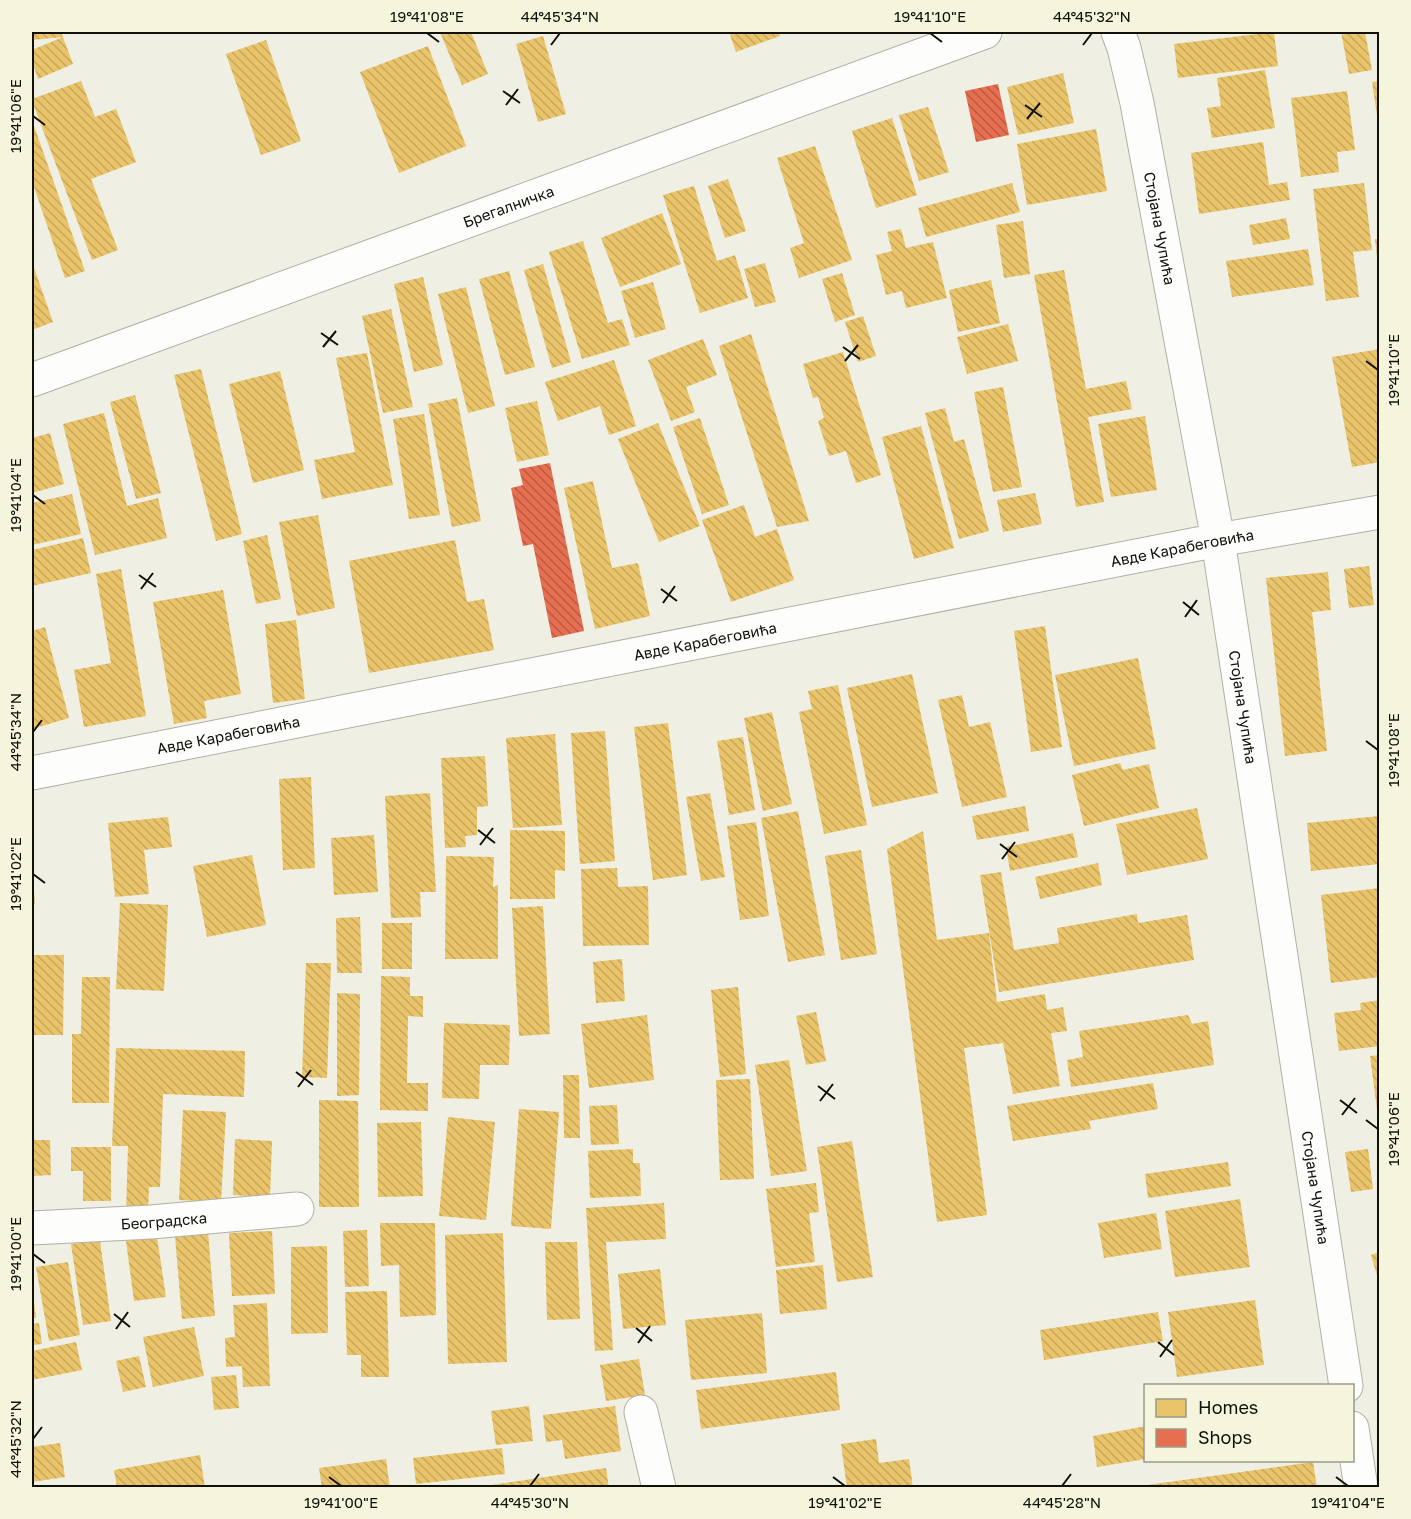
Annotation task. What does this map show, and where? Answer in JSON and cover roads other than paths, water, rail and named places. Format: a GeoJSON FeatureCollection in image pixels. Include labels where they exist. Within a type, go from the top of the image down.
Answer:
{"type":"FeatureCollection","features":[{"type":"Feature","properties":{"kind":"street","name":"Брегалничка"},"geometry":{"type":"LineString","coordinates":[[32,380],[985,32]]}},
{"type":"Feature","properties":{"kind":"street","name":"Стојана Чупића"},"geometry":{"type":"LineString","coordinates":[[1118,32],[1137,104],[1218,540],[1346,1384]]}},
{"type":"Feature","properties":{"kind":"street","name":"Авде Карабеговића"},"geometry":{"type":"LineString","coordinates":[[32,773],[1218,540],[1380,512]]}},
{"type":"Feature","properties":{"kind":"street","name":"Београдска"},"geometry":{"type":"LineString","coordinates":[[32,1228],[151,1222],[297,1209]]}},
{"type":"Feature","properties":{"kind":"street"},"geometry":{"type":"LineString","coordinates":[[641,1412],[659,1488]]}},
{"type":"Feature","properties":{"kind":"street"},"geometry":{"type":"LineString","coordinates":[[1354,1436],[1361,1488]]}}]}
